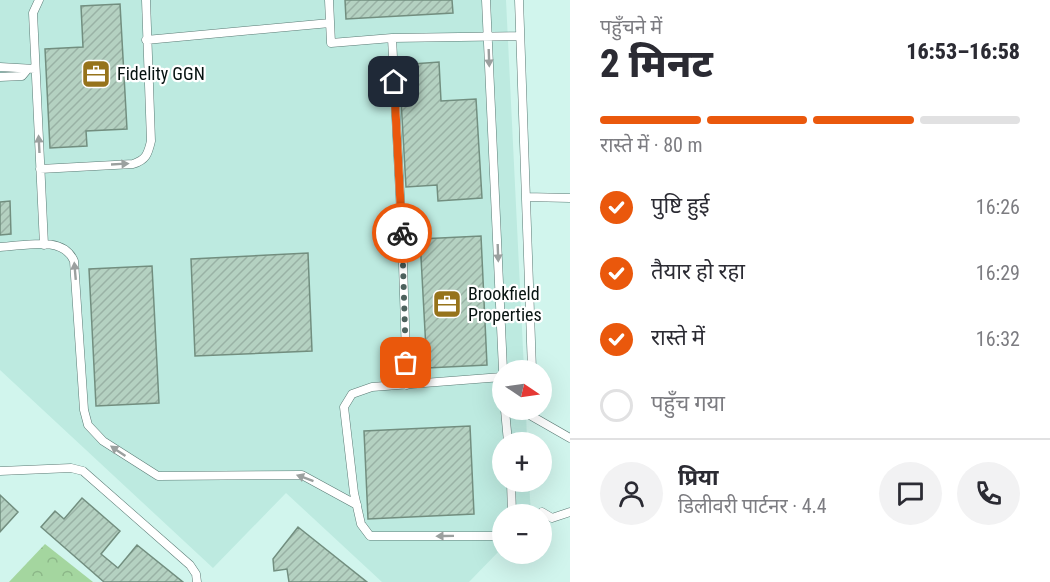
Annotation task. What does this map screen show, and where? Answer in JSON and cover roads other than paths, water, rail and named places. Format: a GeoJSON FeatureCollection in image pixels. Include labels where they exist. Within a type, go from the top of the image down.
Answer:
{"type":"FeatureCollection","features":[{"type":"Feature","properties":{"kind":"lane"},"geometry":{"type":"LineString","coordinates":[[39,0],[33,13],[31,70],[44,245]]}},
{"type":"Feature","properties":{"kind":"lane"},"geometry":{"type":"LineString","coordinates":[[40,169],[133,164],[142,161],[148,155],[151,141],[146,0]]}},
{"type":"Feature","properties":{"kind":"lane"},"geometry":{"type":"LineString","coordinates":[[329,0],[331,43],[392,38],[520,36]]}},
{"type":"Feature","properties":{"kind":"lane"},"geometry":{"type":"LineString","coordinates":[[486,0],[502,360]]}},
{"type":"Feature","properties":{"kind":"lane"},"geometry":{"type":"LineString","coordinates":[[519,0],[532,360]]}},
{"type":"Feature","properties":{"kind":"lane"},"geometry":{"type":"LineString","coordinates":[[146,40],[330,23]]}},
{"type":"Feature","properties":{"kind":"lane"},"geometry":{"type":"LineString","coordinates":[[392,38],[402,234],[406,385]]}},
{"type":"Feature","properties":{"kind":"lane"},"geometry":{"type":"LineString","coordinates":[[0,67],[22,67],[31,70]]}},
{"type":"Feature","properties":{"kind":"lane"},"geometry":{"type":"LineString","coordinates":[[0,77],[22,76],[31,70]]}},
{"type":"Feature","properties":{"kind":"lane"},"geometry":{"type":"LineString","coordinates":[[526,197],[570,198]]}},
{"type":"Feature","properties":{"kind":"lane"},"geometry":{"type":"LineString","coordinates":[[0,247],[59,245],[70,251],[75,261],[84,410],[88,425],[103,441],[158,476],[302,476],[357,505]]}},
{"type":"Feature","properties":{"kind":"lane"},"geometry":{"type":"LineString","coordinates":[[492,378],[372,387],[347,398],[344,407],[357,505],[364,531],[378,537],[492,536]]}},
{"type":"Feature","properties":{"kind":"lane"},"geometry":{"type":"LineString","coordinates":[[544,420],[570,438]]}},
{"type":"Feature","properties":{"kind":"lane"},"geometry":{"type":"LineString","coordinates":[[0,471],[70,468],[82,471],[190,565],[196,574],[197,582]]}},
{"type":"Feature","properties":{"kind":"lane"},"geometry":{"type":"LineString","coordinates":[[552,518],[570,512]]}},
{"type":"Feature","properties":{"kind":"place","name":"Fidelity GGN"},"geometry":{"type":"Point","coordinates":[96,74]}},
{"type":"Feature","properties":{"kind":"place","name":"Brookfield Properties"},"geometry":{"type":"Point","coordinates":[447,304]}}]}
